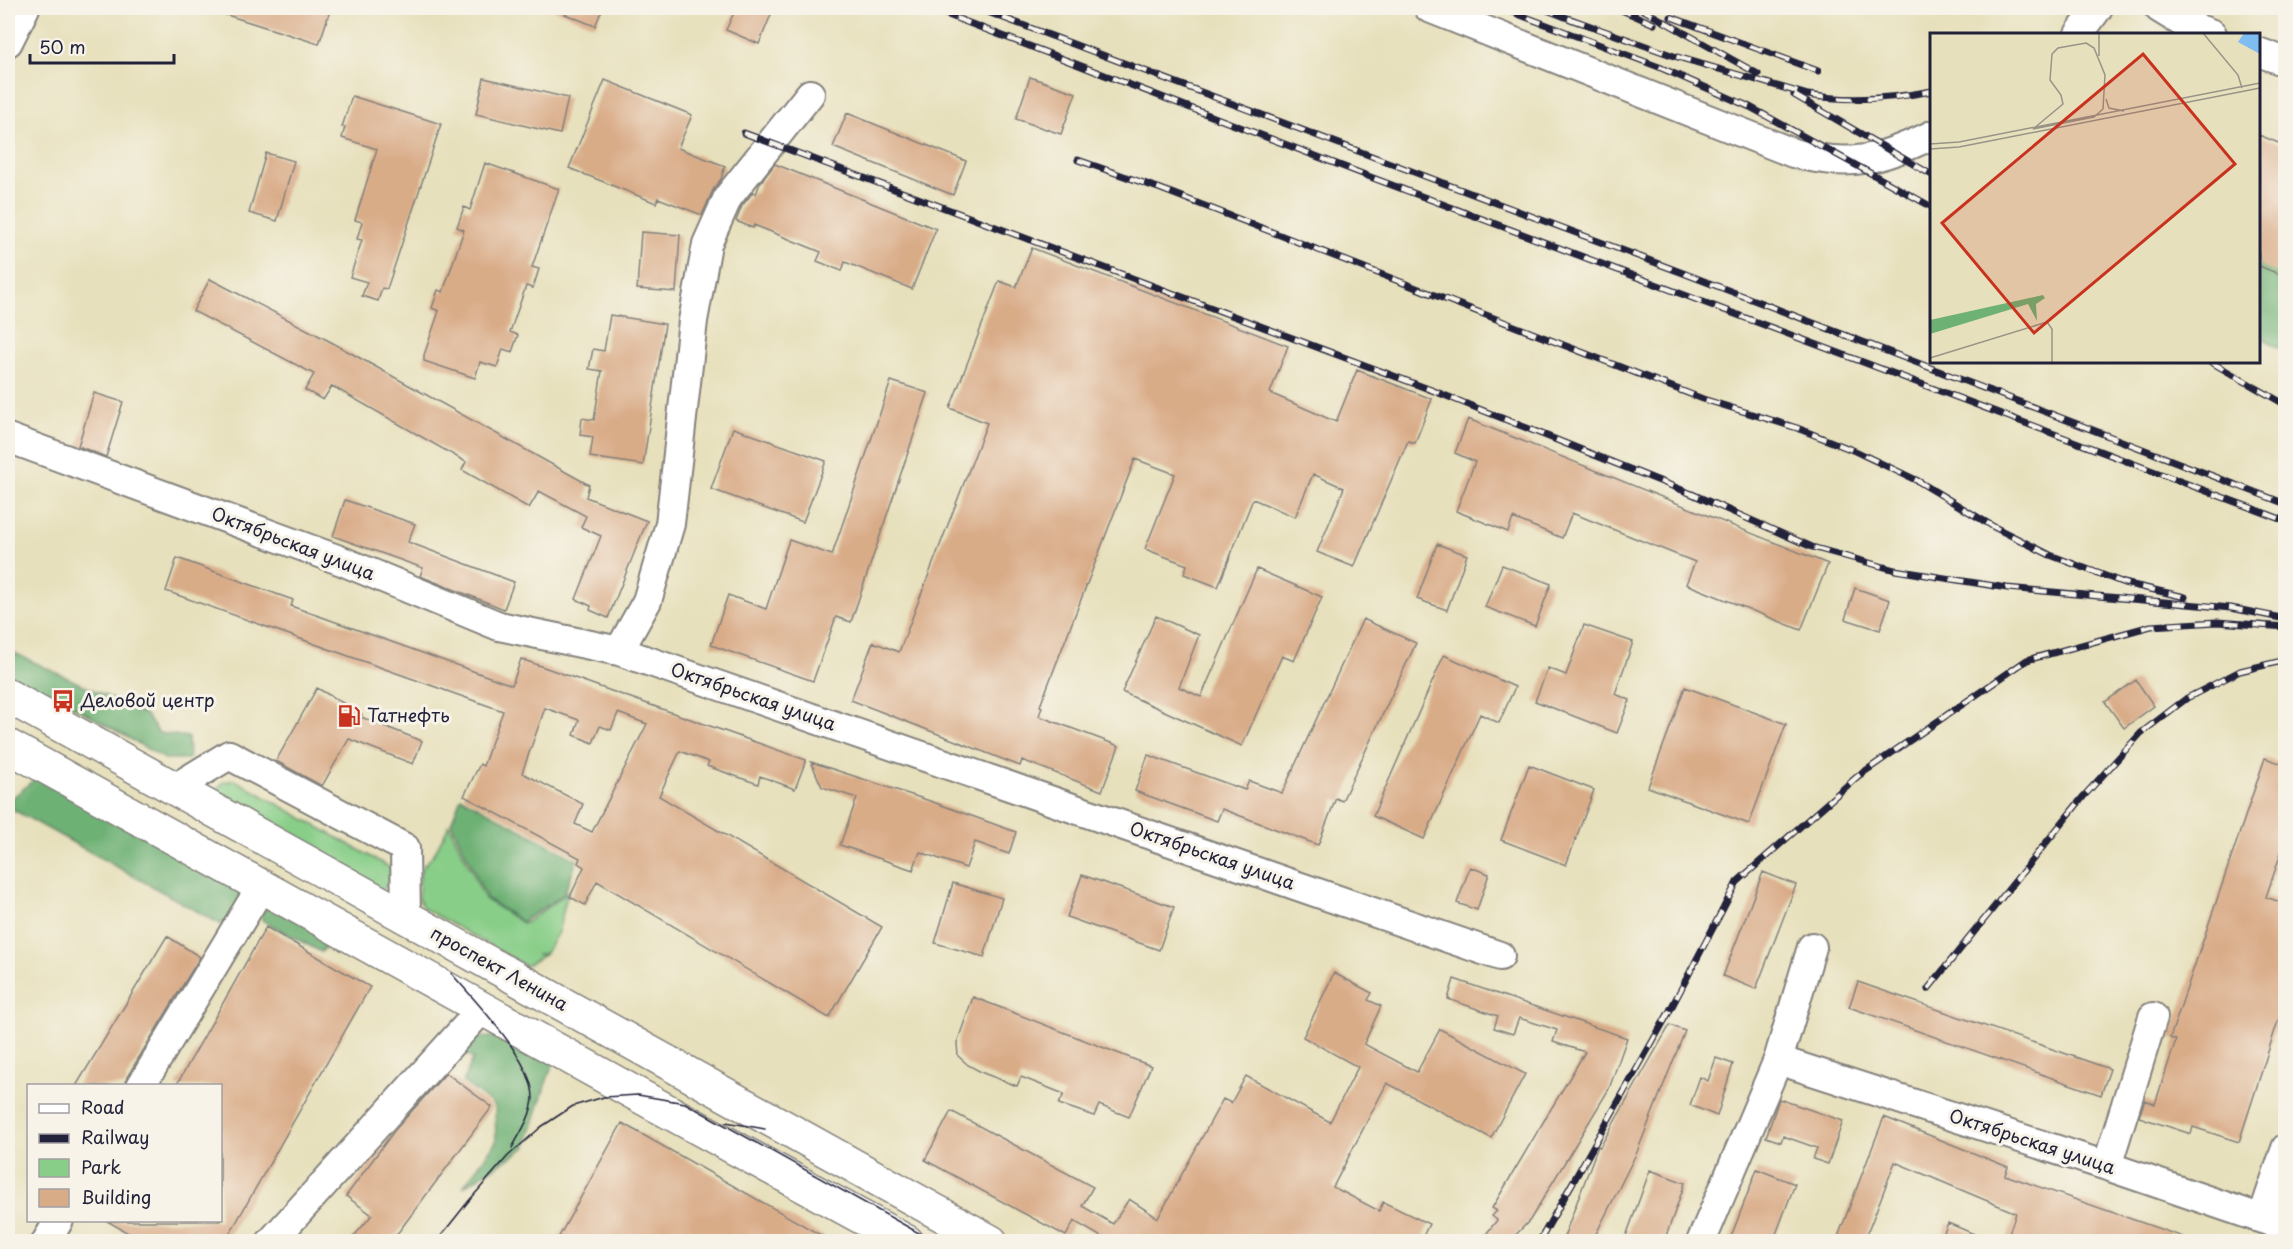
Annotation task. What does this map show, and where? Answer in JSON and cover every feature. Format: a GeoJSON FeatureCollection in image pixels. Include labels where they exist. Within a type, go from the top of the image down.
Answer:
{"type":"FeatureCollection","features":[{"type":"Feature","properties":{"kind":"main road","name":"проспект Ленина"},"geometry":{"type":"LineString","coordinates":[[8,696],[991,1242]]}},
{"type":"Feature","properties":{"kind":"main road"},"geometry":{"type":"LineString","coordinates":[[8,746],[907,1242]]}},
{"type":"Feature","properties":{"kind":"street"},"geometry":{"type":"LineString","coordinates":[[8,42],[25,8]]}},
{"type":"Feature","properties":{"kind":"street"},"geometry":{"type":"LineString","coordinates":[[1429,8],[1793,153],[1823,161],[1850,162],[1894,152],[1930,136]]}},
{"type":"Feature","properties":{"kind":"street"},"geometry":{"type":"LineString","coordinates":[[2080,33],[2098,8]]}},
{"type":"Feature","properties":{"kind":"street"},"geometry":{"type":"LineString","coordinates":[[2159,8],[2184,24],[2209,33]]}},
{"type":"Feature","properties":{"kind":"street"},"geometry":{"type":"LineString","coordinates":[[2260,52],[2286,62]]}},
{"type":"Feature","properties":{"kind":"street"},"geometry":{"type":"LineString","coordinates":[[619,651],[647,601],[670,524],[693,321],[707,244],[728,196],[810,94]]}},
{"type":"Feature","properties":{"kind":"street","name":"Октябрьская улица"},"geometry":{"type":"LineString","coordinates":[[8,438],[342,561],[499,626],[619,651],[1500,956]]}},
{"type":"Feature","properties":{"kind":"street"},"geometry":{"type":"LineString","coordinates":[[175,788],[229,754],[405,848],[406,916]]}},
{"type":"Feature","properties":{"kind":"street"},"geometry":{"type":"LineString","coordinates":[[142,1084],[261,886]]}},
{"type":"Feature","properties":{"kind":"street"},"geometry":{"type":"LineString","coordinates":[[1701,1242],[1778,1060],[1812,947]]}},
{"type":"Feature","properties":{"kind":"street"},"geometry":{"type":"LineString","coordinates":[[272,1242],[482,1009]]}},
{"type":"Feature","properties":{"kind":"street"},"geometry":{"type":"LineString","coordinates":[[2107,1166],[2153,1017]]}},
{"type":"Feature","properties":{"kind":"street","name":"Октябрьская улица"},"geometry":{"type":"LineString","coordinates":[[1778,1060],[2107,1166],[2274,1223]]}},
{"type":"Feature","properties":{"kind":"street"},"geometry":{"type":"LineString","coordinates":[[2274,1223],[2286,1149]]}},
{"type":"Feature","properties":{"kind":"street"},"geometry":{"type":"LineString","coordinates":[[46,1242],[58,1222]]}},
{"type":"Feature","properties":{"kind":"green space"},"geometry":{"type":"Polygon","coordinates":[[[2260,260],[2285,271],[2285,352],[2260,337],[2260,260]]]}},
{"type":"Feature","properties":{"kind":"green space"},"geometry":{"type":"Polygon","coordinates":[[[8,650],[145,714],[159,733],[188,737],[189,759],[165,759],[80,710],[9,676],[8,650]]]}},
{"type":"Feature","properties":{"kind":"green space"},"geometry":{"type":"Polygon","coordinates":[[[36,778],[248,892],[229,929],[12,809],[10,800],[36,778]]]}},
{"type":"Feature","properties":{"kind":"green space"},"geometry":{"type":"Polygon","coordinates":[[[235,780],[391,868],[389,883],[379,893],[215,794],[223,782],[235,780]]]}},
{"type":"Feature","properties":{"kind":"green space"},"geometry":{"type":"Polygon","coordinates":[[[461,797],[577,860],[564,894],[522,922],[487,899],[451,823],[461,797]]]}},
{"type":"Feature","properties":{"kind":"green space"},"geometry":{"type":"Polygon","coordinates":[[[449,825],[485,899],[522,923],[526,923],[568,892],[558,932],[546,953],[536,955],[546,954],[526,966],[423,908],[418,897],[421,869],[434,854],[449,825]]]}},
{"type":"Feature","properties":{"kind":"green space"},"geometry":{"type":"Polygon","coordinates":[[[275,905],[334,939],[321,952],[262,920],[261,911],[275,905]]]}},
{"type":"Feature","properties":{"kind":"green space"},"geometry":{"type":"Polygon","coordinates":[[[504,1031],[553,1062],[525,1148],[463,1187],[496,1142],[495,1106],[463,1082],[473,1058],[457,1049],[466,1032],[487,1038],[504,1031]]]}},
{"type":"Feature","properties":{"kind":"building"},"geometry":{"type":"Polygon","coordinates":[[[215,8],[331,8],[319,44],[214,11],[215,8]]]}},
{"type":"Feature","properties":{"kind":"building"},"geometry":{"type":"Polygon","coordinates":[[[550,8],[603,8],[595,26],[550,8]]]}},
{"type":"Feature","properties":{"kind":"building"},"geometry":{"type":"Polygon","coordinates":[[[736,8],[762,8],[772,12],[759,44],[726,30],[736,8]]]}},
{"type":"Feature","properties":{"kind":"building"},"geometry":{"type":"Polygon","coordinates":[[[1030,77],[1076,93],[1061,134],[1016,119],[1030,77]]]}},
{"type":"Feature","properties":{"kind":"building"},"geometry":{"type":"Polygon","coordinates":[[[484,78],[568,98],[560,134],[476,114],[484,78]]]}},
{"type":"Feature","properties":{"kind":"building"},"geometry":{"type":"Polygon","coordinates":[[[605,80],[692,115],[678,148],[725,166],[721,179],[713,190],[702,215],[658,198],[656,203],[569,168],[605,80]]]}},
{"type":"Feature","properties":{"kind":"building"},"geometry":{"type":"Polygon","coordinates":[[[352,96],[441,124],[387,289],[382,288],[378,301],[362,296],[367,282],[350,277],[362,240],[357,239],[362,222],[355,220],[377,149],[342,138],[345,127],[342,127],[352,96]]]}},
{"type":"Feature","properties":{"kind":"building"},"geometry":{"type":"Polygon","coordinates":[[[847,113],[966,161],[953,195],[833,147],[847,113]]]}},
{"type":"Feature","properties":{"kind":"building"},"geometry":{"type":"Polygon","coordinates":[[[2260,135],[2286,146],[2286,277],[2260,266],[2260,135]]]}},
{"type":"Feature","properties":{"kind":"building"},"geometry":{"type":"Polygon","coordinates":[[[266,153],[294,161],[277,221],[249,213],[266,153]]]}},
{"type":"Feature","properties":{"kind":"building"},"geometry":{"type":"Polygon","coordinates":[[[485,163],[559,189],[532,267],[539,269],[533,288],[526,286],[510,332],[518,335],[512,352],[503,349],[497,367],[480,362],[475,378],[424,361],[424,355],[439,311],[432,308],[438,290],[443,292],[464,230],[457,227],[464,207],[470,210],[485,163]]]}},
{"type":"Feature","properties":{"kind":"building"},"geometry":{"type":"Polygon","coordinates":[[[775,164],[936,229],[912,289],[845,262],[842,271],[817,261],[821,252],[754,225],[753,228],[736,221],[742,206],[753,192],[756,194],[760,183],[775,164]]]}},
{"type":"Feature","properties":{"kind":"building"},"geometry":{"type":"Polygon","coordinates":[[[641,232],[680,235],[676,292],[637,289],[641,232]]]}},
{"type":"Feature","properties":{"kind":"building"},"geometry":{"type":"Polygon","coordinates":[[[1032,248],[1288,346],[1270,393],[1336,422],[1357,370],[1432,399],[1415,443],[1408,441],[1354,567],[1317,552],[1344,488],[1313,474],[1295,517],[1253,499],[1218,587],[1184,574],[1187,565],[1145,549],[1175,474],[1135,459],[1040,706],[1042,707],[1039,716],[1119,746],[1102,791],[1022,760],[1020,766],[851,700],[873,642],[899,652],[987,423],[950,408],[999,281],[1016,287],[1032,248]]]}},
{"type":"Feature","properties":{"kind":"building"},"geometry":{"type":"Polygon","coordinates":[[[210,279],[331,342],[589,485],[586,497],[647,521],[608,618],[590,610],[591,606],[576,599],[601,536],[581,527],[586,516],[539,491],[529,508],[462,470],[466,462],[332,386],[323,400],[305,390],[314,374],[193,311],[210,279]]]}},
{"type":"Feature","properties":{"kind":"building"},"geometry":{"type":"Polygon","coordinates":[[[610,315],[665,324],[643,465],[590,457],[593,437],[580,435],[582,418],[594,420],[602,371],[589,369],[593,349],[604,351],[610,315]]]}},
{"type":"Feature","properties":{"kind":"building"},"geometry":{"type":"Polygon","coordinates":[[[891,381],[928,393],[851,622],[836,617],[813,681],[711,645],[728,595],[766,609],[789,540],[832,555],[891,381]]]}},
{"type":"Feature","properties":{"kind":"building"},"geometry":{"type":"Polygon","coordinates":[[[94,393],[123,402],[106,457],[78,446],[94,393]]]}},
{"type":"Feature","properties":{"kind":"building"},"geometry":{"type":"Polygon","coordinates":[[[1468,419],[1828,564],[1801,630],[1686,584],[1695,562],[1572,513],[1562,538],[1513,518],[1508,532],[1456,511],[1475,462],[1455,453],[1468,419]]]}},
{"type":"Feature","properties":{"kind":"building"},"geometry":{"type":"Polygon","coordinates":[[[733,428],[826,461],[803,522],[711,489],[733,428]]]}},
{"type":"Feature","properties":{"kind":"building"},"geometry":{"type":"Polygon","coordinates":[[[345,500],[415,524],[408,542],[514,582],[504,609],[420,576],[423,568],[333,536],[345,500]]]}},
{"type":"Feature","properties":{"kind":"building"},"geometry":{"type":"Polygon","coordinates":[[[1437,544],[1467,555],[1447,610],[1417,599],[1437,544]]]}},
{"type":"Feature","properties":{"kind":"building"},"geometry":{"type":"Polygon","coordinates":[[[177,558],[293,600],[291,606],[512,685],[521,659],[806,760],[795,789],[760,776],[758,784],[707,766],[709,762],[680,751],[659,796],[882,927],[829,1018],[597,881],[585,905],[570,897],[584,867],[578,863],[580,858],[464,796],[480,764],[483,766],[503,711],[166,591],[177,558]],[[545,708],[522,773],[583,804],[575,824],[592,832],[647,724],[618,713],[611,730],[600,726],[593,743],[574,735],[579,720],[545,708]]]}},
{"type":"Feature","properties":{"kind":"building"},"geometry":{"type":"Polygon","coordinates":[[[1502,565],[1551,584],[1535,626],[1485,607],[1502,565]]]}},
{"type":"Feature","properties":{"kind":"building"},"geometry":{"type":"Polygon","coordinates":[[[1257,569],[1322,597],[1294,661],[1282,656],[1242,746],[1122,692],[1156,616],[1199,635],[1179,687],[1201,697],[1257,569]]]}},
{"type":"Feature","properties":{"kind":"building"},"geometry":{"type":"Polygon","coordinates":[[[1855,588],[1890,600],[1880,630],[1845,619],[1855,588]]]}},
{"type":"Feature","properties":{"kind":"building"},"geometry":{"type":"Polygon","coordinates":[[[1363,619],[1416,643],[1342,801],[1336,798],[1318,845],[1222,809],[1217,821],[1135,791],[1148,755],[1245,790],[1249,781],[1282,793],[1363,619]]]}},
{"type":"Feature","properties":{"kind":"building"},"geometry":{"type":"Polygon","coordinates":[[[1584,625],[1633,642],[1615,694],[1630,700],[1617,733],[1535,701],[1548,668],[1566,675],[1584,625]]]}},
{"type":"Feature","properties":{"kind":"building"},"geometry":{"type":"Polygon","coordinates":[[[1444,655],[1515,687],[1499,723],[1480,714],[1424,839],[1373,816],[1444,655]]]}},
{"type":"Feature","properties":{"kind":"building"},"geometry":{"type":"Polygon","coordinates":[[[2136,680],[2154,706],[2124,728],[2105,702],[2136,680]]]}},
{"type":"Feature","properties":{"kind":"building"},"geometry":{"type":"Polygon","coordinates":[[[1685,687],[1786,724],[1749,824],[1648,787],[1685,687]]]}},
{"type":"Feature","properties":{"kind":"building"},"geometry":{"type":"Polygon","coordinates":[[[317,688],[362,714],[361,717],[422,741],[413,764],[349,739],[322,786],[276,761],[317,688]]]}},
{"type":"Feature","properties":{"kind":"building"},"geometry":{"type":"Polygon","coordinates":[[[2265,758],[2286,765],[2286,838],[2266,897],[2286,904],[2286,996],[2239,1142],[2193,1127],[2191,1134],[2139,1117],[2145,1100],[2155,1104],[2176,1040],[2170,1038],[2265,758]]]}},
{"type":"Feature","properties":{"kind":"building"},"geometry":{"type":"Polygon","coordinates":[[[811,762],[1016,832],[1009,854],[975,842],[966,868],[920,852],[913,870],[840,845],[857,798],[822,787],[811,762]]]}},
{"type":"Feature","properties":{"kind":"building"},"geometry":{"type":"Polygon","coordinates":[[[1529,765],[1594,790],[1566,865],[1501,840],[1529,765]]]}},
{"type":"Feature","properties":{"kind":"building"},"geometry":{"type":"Polygon","coordinates":[[[1470,867],[1489,874],[1477,910],[1457,903],[1470,867]]]}},
{"type":"Feature","properties":{"kind":"building"},"geometry":{"type":"Polygon","coordinates":[[[1763,872],[1796,885],[1756,989],[1723,976],[1763,872]]]}},
{"type":"Feature","properties":{"kind":"building"},"geometry":{"type":"Polygon","coordinates":[[[1082,875],[1174,907],[1159,950],[1067,917],[1082,875]]]}},
{"type":"Feature","properties":{"kind":"building"},"geometry":{"type":"Polygon","coordinates":[[[953,883],[1002,898],[984,957],[935,943],[953,883]]]}},
{"type":"Feature","properties":{"kind":"building"},"geometry":{"type":"Polygon","coordinates":[[[266,927],[370,987],[225,1242],[144,1242],[109,1222],[222,1222],[222,1084],[177,1084],[266,927]]]}},
{"type":"Feature","properties":{"kind":"building"},"geometry":{"type":"Polygon","coordinates":[[[167,936],[200,957],[127,1077],[125,1084],[77,1084],[167,936]]]}},
{"type":"Feature","properties":{"kind":"building"},"geometry":{"type":"Polygon","coordinates":[[[1334,973],[1372,993],[1368,1000],[1381,1006],[1364,1044],[1417,1072],[1440,1029],[1525,1074],[1491,1138],[1387,1083],[1333,1187],[1379,1211],[1383,1202],[1429,1224],[1420,1242],[1110,1242],[1074,1221],[1066,1236],[925,1160],[951,1111],[1093,1187],[1082,1206],[1113,1224],[1129,1199],[1158,1218],[1223,1099],[1231,1103],[1246,1076],[1330,1122],[1358,1067],[1303,1037],[1334,973]]]}},
{"type":"Feature","properties":{"kind":"building"},"geometry":{"type":"Polygon","coordinates":[[[1454,979],[1627,1038],[1609,1089],[1530,1220],[1509,1242],[1480,1242],[1497,1220],[1492,1216],[1497,1211],[1492,1208],[1585,1052],[1553,1042],[1557,1030],[1519,1018],[1513,1034],[1494,1028],[1498,1016],[1448,999],[1454,979]]]}},
{"type":"Feature","properties":{"kind":"building"},"geometry":{"type":"Polygon","coordinates":[[[1858,982],[2110,1069],[2101,1095],[1849,1007],[1858,982]]]}},
{"type":"Feature","properties":{"kind":"building"},"geometry":{"type":"Polygon","coordinates":[[[973,997],[1151,1066],[1129,1117],[1099,1105],[1094,1116],[1059,1104],[1064,1094],[1021,1077],[1017,1086],[968,1065],[958,1056],[957,1043],[973,997]]]}},
{"type":"Feature","properties":{"kind":"building"},"geometry":{"type":"Polygon","coordinates":[[[1670,1025],[1685,1031],[1637,1152],[1592,1242],[1562,1242],[1598,1146],[1600,1147],[1670,1025]]]}},
{"type":"Feature","properties":{"kind":"building"},"geometry":{"type":"Polygon","coordinates":[[[1716,1058],[1733,1064],[1717,1116],[1690,1105],[1700,1077],[1708,1081],[1716,1058]]]}},
{"type":"Feature","properties":{"kind":"building"},"geometry":{"type":"Polygon","coordinates":[[[446,1073],[492,1107],[391,1242],[349,1242],[372,1215],[346,1196],[394,1131],[446,1073]]]}},
{"type":"Feature","properties":{"kind":"building"},"geometry":{"type":"Polygon","coordinates":[[[1779,1099],[1843,1121],[1828,1164],[1813,1159],[1817,1148],[1783,1136],[1781,1142],[1766,1137],[1779,1099]]]}},
{"type":"Feature","properties":{"kind":"building"},"geometry":{"type":"Polygon","coordinates":[[[1884,1117],[2008,1167],[2005,1175],[2189,1239],[2189,1242],[2006,1242],[2016,1213],[1895,1162],[1864,1242],[1836,1242],[1884,1117]]]}},
{"type":"Feature","properties":{"kind":"building"},"geometry":{"type":"Polygon","coordinates":[[[622,1123],[833,1242],[556,1242],[622,1123]]]}},
{"type":"Feature","properties":{"kind":"building"},"geometry":{"type":"Polygon","coordinates":[[[1757,1169],[1795,1184],[1773,1242],[1729,1242],[1757,1169]]]}},
{"type":"Feature","properties":{"kind":"building"},"geometry":{"type":"Polygon","coordinates":[[[1650,1170],[1685,1183],[1664,1242],[1624,1242],[1650,1170]]]}},
{"type":"Feature","properties":{"kind":"building"},"geometry":{"type":"Polygon","coordinates":[[[1948,1223],[1993,1242],[1940,1242],[1948,1223]]]}},
{"type":"Feature","properties":{"kind":"tram line"},"geometry":{"type":"LineString","coordinates":[[451,973],[501,1032],[524,1066],[530,1083],[533,1098],[530,1111],[512,1148]]}},
{"type":"Feature","properties":{"kind":"tram line"},"geometry":{"type":"LineString","coordinates":[[436,1242],[508,1156],[541,1127],[573,1106],[604,1097],[638,1095],[685,1103],[935,1242]]}},
{"type":"Feature","properties":{"kind":"tram line"},"geometry":{"type":"LineString","coordinates":[[726,1122],[765,1129]]}},
{"type":"Feature","properties":{"kind":"railway"},"geometry":{"type":"LineString","coordinates":[[930,8],[1373,178],[2286,521]]}},
{"type":"Feature","properties":{"kind":"railway"},"geometry":{"type":"LineString","coordinates":[[977,8],[1683,273],[2286,504]]}},
{"type":"Feature","properties":{"kind":"railway"},"geometry":{"type":"LineString","coordinates":[[1502,8],[1659,67],[1750,107],[1930,206]]}},
{"type":"Feature","properties":{"kind":"railway"},"geometry":{"type":"LineString","coordinates":[[1542,8],[1578,22]]}},
{"type":"Feature","properties":{"kind":"railway"},"geometry":{"type":"LineString","coordinates":[[1617,8],[1654,24]]}},
{"type":"Feature","properties":{"kind":"railway"},"geometry":{"type":"LineString","coordinates":[[1640,8],[1758,74]]}},
{"type":"Feature","properties":{"kind":"railway"},"geometry":{"type":"LineString","coordinates":[[1671,17],[1818,71]]}},
{"type":"Feature","properties":{"kind":"railway"},"geometry":{"type":"LineString","coordinates":[[1571,19],[1674,56],[1808,95],[1870,99],[1930,91]]}},
{"type":"Feature","properties":{"kind":"railway"},"geometry":{"type":"LineString","coordinates":[[1794,95],[1930,174]]}},
{"type":"Feature","properties":{"kind":"railway"},"geometry":{"type":"LineString","coordinates":[[744,133],[1434,391],[1692,494],[1812,547],[1895,570],[2007,588],[2231,608],[2286,619]]}},
{"type":"Feature","properties":{"kind":"railway"},"geometry":{"type":"LineString","coordinates":[[1078,160],[1161,189],[1703,399],[1797,428],[1855,451],[1918,481],[1994,527],[2050,555],[2124,583],[2185,597]]}},
{"type":"Feature","properties":{"kind":"railway"},"geometry":{"type":"LineString","coordinates":[[2213,363],[2286,405]]}},
{"type":"Feature","properties":{"kind":"railway"},"geometry":{"type":"LineString","coordinates":[[1539,1242],[1668,1014],[1737,882],[1858,776],[2027,660],[2151,626],[2217,622],[2286,627]]}},
{"type":"Feature","properties":{"kind":"railway"},"geometry":{"type":"LineString","coordinates":[[1928,989],[2083,797],[2141,733],[2187,698],[2240,671],[2286,660]]}},
{"type":"Feature","properties":{"kind":"place","name":"Деловой центр"},"geometry":{"type":"Point","coordinates":[63,701]}},
{"type":"Feature","properties":{"kind":"place","name":"Татнефть"},"geometry":{"type":"Point","coordinates":[349,716]}}]}
